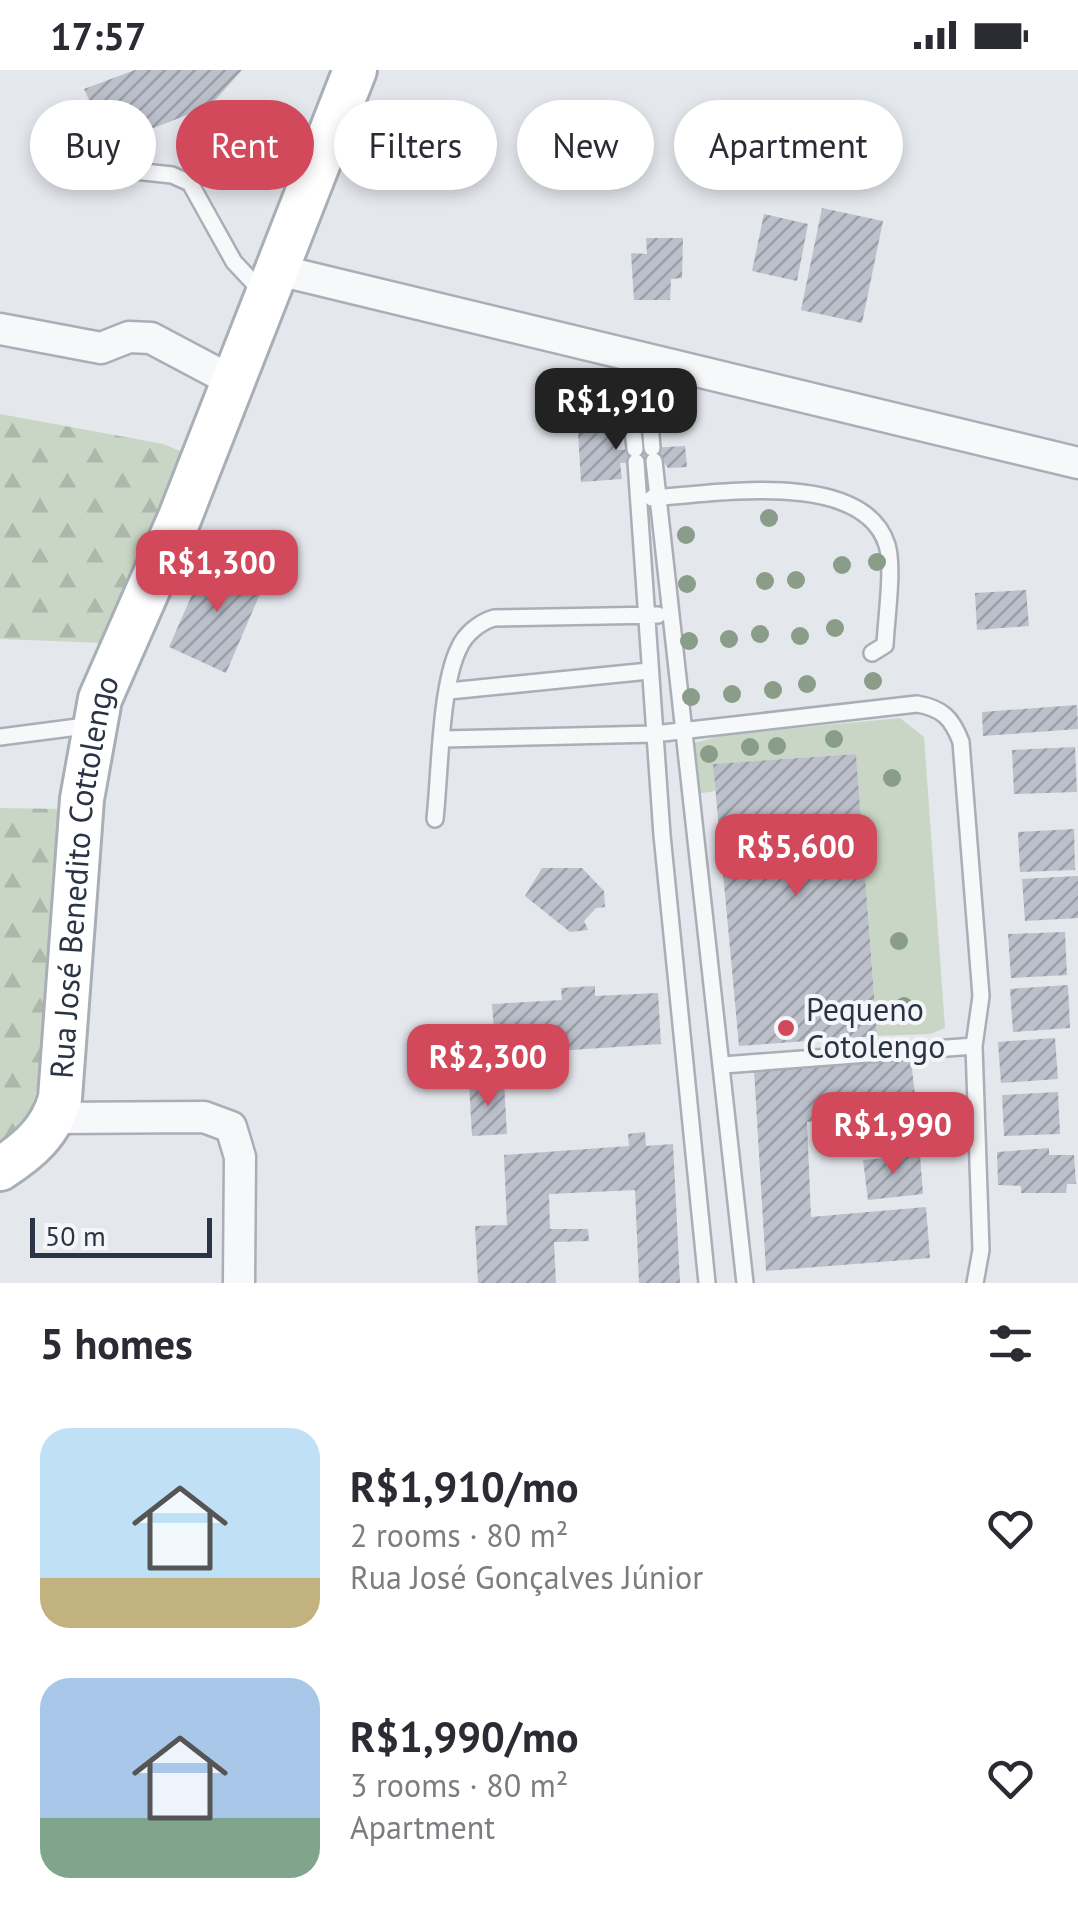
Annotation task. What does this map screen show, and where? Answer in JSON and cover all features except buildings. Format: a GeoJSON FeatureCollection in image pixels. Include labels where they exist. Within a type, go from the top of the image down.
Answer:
{"type":"FeatureCollection","features":[{"type":"Feature","properties":{"kind":"main road","name":"Rua José Benedito Cottolengo"},"geometry":{"type":"LineString","coordinates":[[0,1169],[42,1136],[54,1118],[65,1065],[82,798],[93,725],[114,664],[234,382],[356,70]]}},
{"type":"Feature","properties":{"kind":"street"},"geometry":{"type":"LineString","coordinates":[[272,284],[635,356],[1078,463]]}},
{"type":"Feature","properties":{"kind":"street"},"geometry":{"type":"LineString","coordinates":[[0,329],[102,348],[129,337],[151,338],[234,382]]}},
{"type":"Feature","properties":{"kind":"street"},"geometry":{"type":"LineString","coordinates":[[54,1118],[204,1117],[230,1127],[240,1156],[240,1283]]}},
{"type":"Feature","properties":{"kind":"lane"},"geometry":{"type":"LineString","coordinates":[[156,174],[190,183],[234,262],[272,284]]}},
{"type":"Feature","properties":{"kind":"lane"},"geometry":{"type":"LineString","coordinates":[[635,356],[660,497],[680,731],[723,1066],[745,1283]]}},
{"type":"Feature","properties":{"kind":"lane"},"geometry":{"type":"LineString","coordinates":[[635,356],[638,498],[654,734],[708,1283]]}},
{"type":"Feature","properties":{"kind":"lane"},"geometry":{"type":"LineString","coordinates":[[638,498],[802,490],[840,500],[868,518],[887,545],[884,646],[872,653]]}},
{"type":"Feature","properties":{"kind":"lane"},"geometry":{"type":"LineString","coordinates":[[642,565],[666,563]]}},
{"type":"Feature","properties":{"kind":"lane"},"geometry":{"type":"LineString","coordinates":[[434,819],[449,691],[459,648],[483,621],[672,615]]}},
{"type":"Feature","properties":{"kind":"lane"},"geometry":{"type":"LineString","coordinates":[[449,691],[650,671]]}},
{"type":"Feature","properties":{"kind":"lane"},"geometry":{"type":"LineString","coordinates":[[444,739],[654,734],[917,704],[936,707],[953,721],[961,742],[981,996],[974,1046],[981,1250],[975,1283]]}},
{"type":"Feature","properties":{"kind":"lane"},"geometry":{"type":"LineString","coordinates":[[0,737],[93,725]]}},
{"type":"Feature","properties":{"kind":"lane"},"geometry":{"type":"LineString","coordinates":[[723,1066],[974,1046]]}},
{"type":"Feature","properties":{"kind":"green space"},"geometry":{"type":"Polygon","coordinates":[[[0,414],[163,444],[185,453],[105,643],[0,639],[0,414]]]}},
{"type":"Feature","properties":{"kind":"green space"},"geometry":{"type":"Polygon","coordinates":[[[900,718],[924,737],[945,1028],[930,1034],[877,1036],[856,754],[714,764],[715,791],[696,794],[691,744],[724,735],[900,718]]]}},
{"type":"Feature","properties":{"kind":"green space"},"geometry":{"type":"Polygon","coordinates":[[[0,808],[61,809],[44,1068],[29,1114],[0,1144],[0,808]]]}},
{"type":"Feature","properties":{"kind":"place","name":"Pequeno Cotolengo"},"geometry":{"type":"Point","coordinates":[786,1028]}}]}
